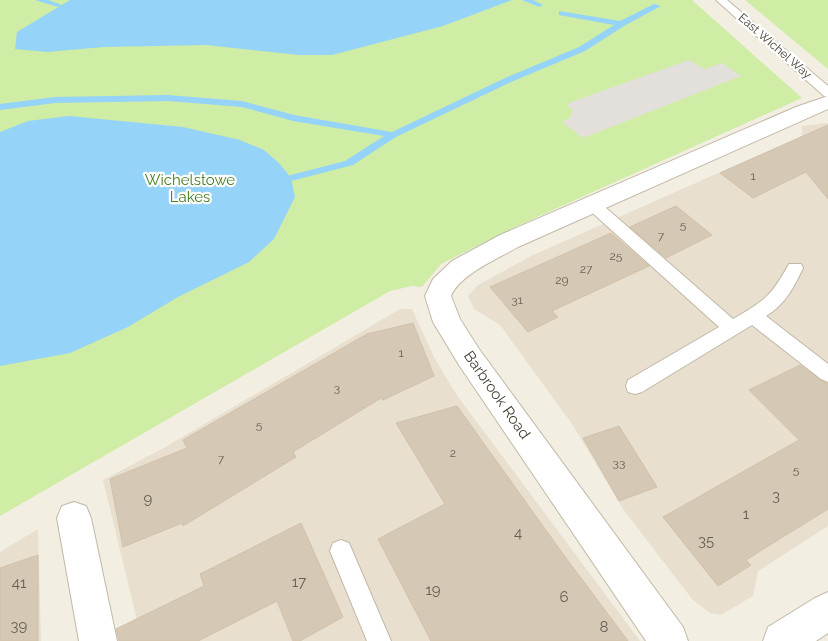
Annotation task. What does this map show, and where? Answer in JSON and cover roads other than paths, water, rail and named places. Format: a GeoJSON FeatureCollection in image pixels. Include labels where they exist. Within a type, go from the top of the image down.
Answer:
{"type":"FeatureCollection","features":[{"type":"Feature","properties":{"kind":"street","name":"Barbrook Road"},"geometry":{"type":"LineString","coordinates":[[669,641],[470,357],[447,322],[438,296],[442,286],[449,277],[484,254],[592,204],[828,102]]}},
{"type":"Feature","properties":{"kind":"street"},"geometry":{"type":"LineString","coordinates":[[74,518],[98,641]]}},
{"type":"Feature","properties":{"kind":"street"},"geometry":{"type":"LineString","coordinates":[[782,641],[828,611]]}},
{"type":"Feature","properties":{"kind":"lane","name":"East Wichel Way"},"geometry":{"type":"LineString","coordinates":[[721,0],[828,93]]}},
{"type":"Feature","properties":{"kind":"lane"},"geometry":{"type":"LineString","coordinates":[[592,204],[732,328]]}},
{"type":"Feature","properties":{"kind":"lane"},"geometry":{"type":"LineString","coordinates":[[635,386],[768,308],[784,290],[795,268]]}},
{"type":"Feature","properties":{"kind":"lane"},"geometry":{"type":"LineString","coordinates":[[753,316],[828,374]]}},
{"type":"Feature","properties":{"kind":"lane"},"geometry":{"type":"LineString","coordinates":[[341,551],[379,641]]}},
{"type":"Feature","properties":{"kind":"water"},"geometry":{"type":"Polygon","coordinates":[[[70,0],[512,0],[443,26],[332,55],[299,55],[206,45],[104,47],[47,52],[15,49],[17,32],[70,0]]]}},
{"type":"Feature","properties":{"kind":"water"},"geometry":{"type":"Polygon","coordinates":[[[69,116],[183,127],[240,140],[264,150],[280,164],[291,178],[295,197],[274,239],[249,262],[178,297],[128,327],[70,353],[0,366],[0,132],[28,121],[69,116]]]}},
{"type":"Feature","properties":{"kind":"waterway"},"geometry":{"type":"LineString","coordinates":[[39,0],[58,5]]}},
{"type":"Feature","properties":{"kind":"waterway"},"geometry":{"type":"LineString","coordinates":[[526,0],[539,5]]}},
{"type":"Feature","properties":{"kind":"waterway"},"geometry":{"type":"LineString","coordinates":[[621,24],[657,6]]}},
{"type":"Feature","properties":{"kind":"waterway"},"geometry":{"type":"LineString","coordinates":[[562,13],[621,24]]}},
{"type":"Feature","properties":{"kind":"waterway"},"geometry":{"type":"LineString","coordinates":[[393,135],[508,80],[582,49],[621,24]]}},
{"type":"Feature","properties":{"kind":"waterway"},"geometry":{"type":"LineString","coordinates":[[0,107],[55,100],[168,98],[242,104],[293,118],[393,135]]}},
{"type":"Feature","properties":{"kind":"waterway"},"geometry":{"type":"LineString","coordinates":[[291,178],[349,163],[393,135]]}},
{"type":"Feature","properties":{"kind":"park label","name":"Wichelstowe Lakes"},"geometry":{"type":"Point","coordinates":[190,188]}}]}
